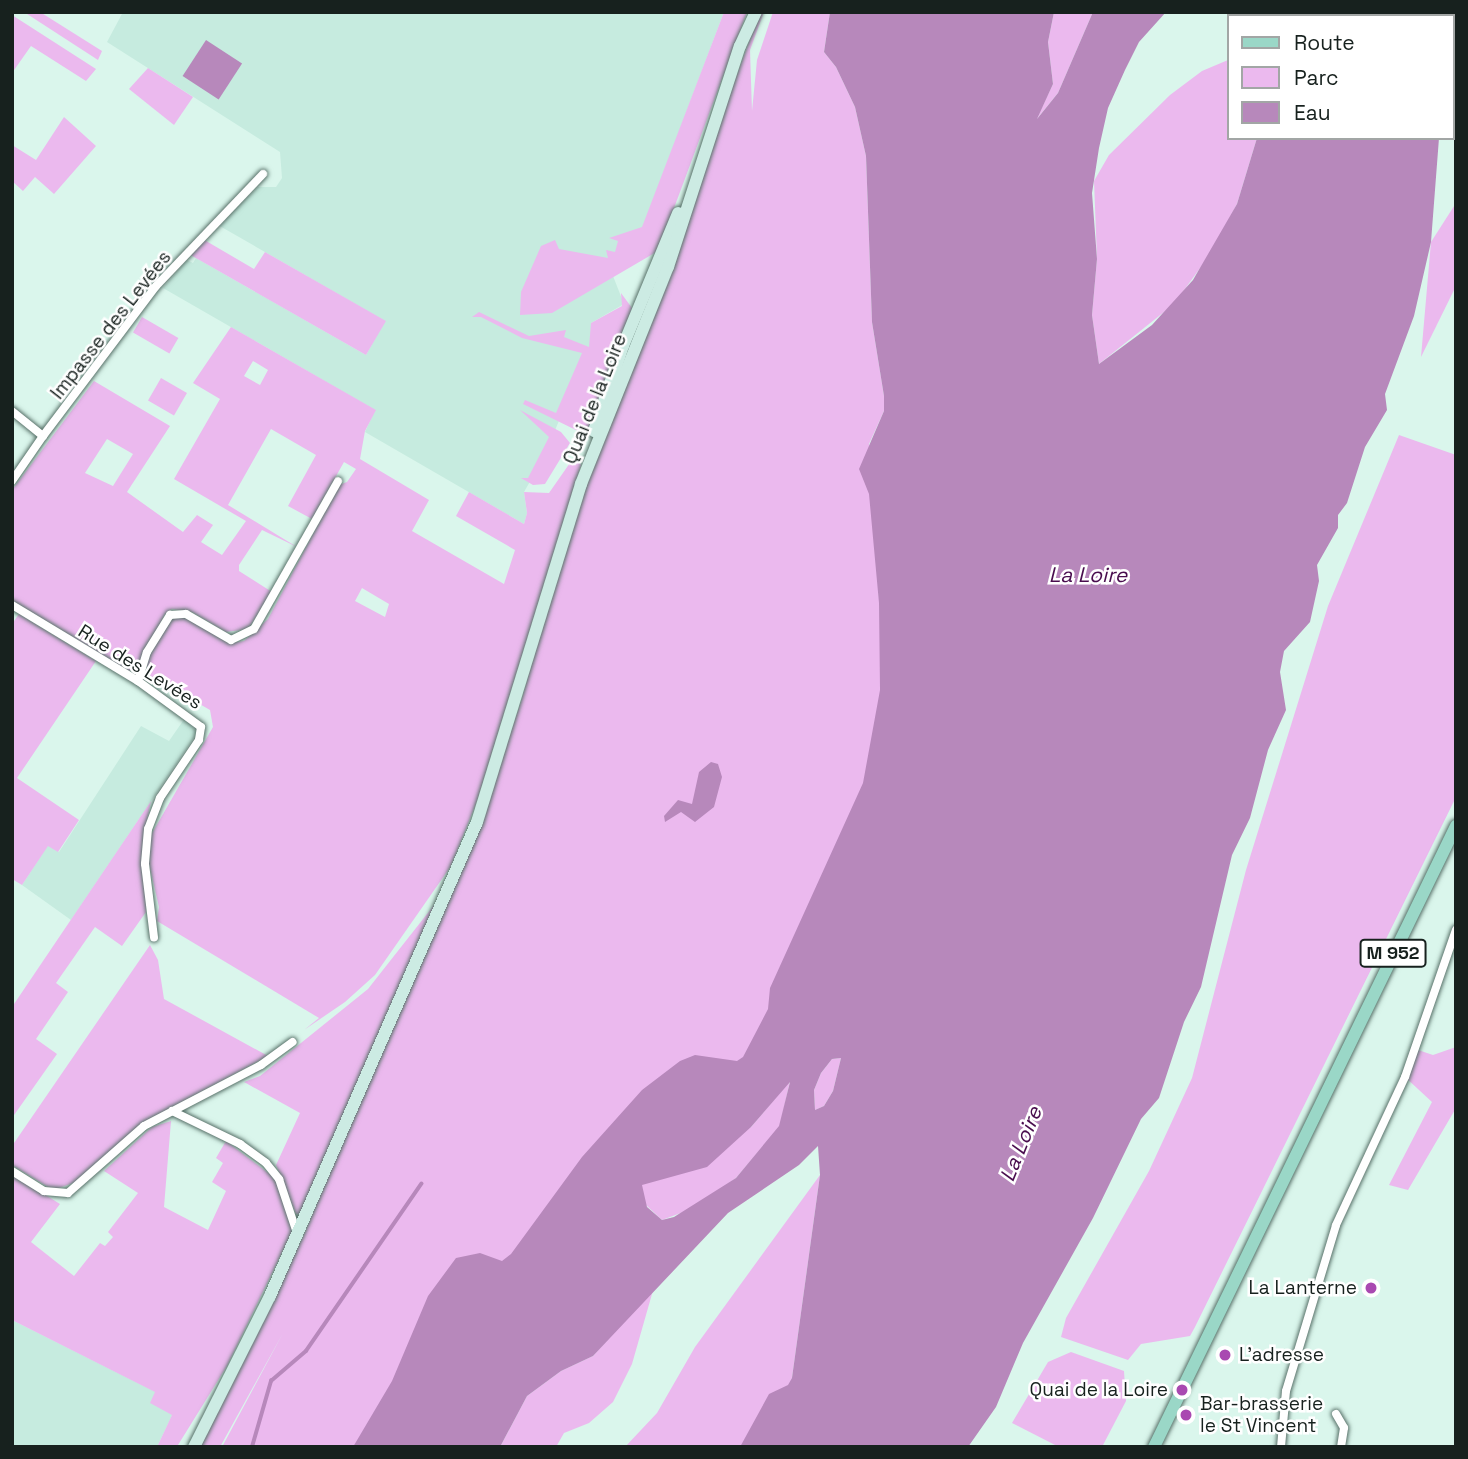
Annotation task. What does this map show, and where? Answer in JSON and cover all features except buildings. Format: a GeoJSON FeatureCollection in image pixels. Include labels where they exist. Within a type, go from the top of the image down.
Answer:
{"type":"FeatureCollection","features":[{"type":"Feature","properties":{"kind":"main road","name":"Quai de la Loire"},"geometry":{"type":"LineString","coordinates":[[219,1394],[297,1236],[477,822],[581,484],[663,279],[756,12]]}},
{"type":"Feature","properties":{"kind":"main road","name":"M 952"},"geometry":{"type":"LineString","coordinates":[[1154,1447],[1456,825]]}},
{"type":"Feature","properties":{"kind":"main road"},"geometry":{"type":"LineString","coordinates":[[186,1447],[219,1394]]}},
{"type":"Feature","properties":{"kind":"main road"},"geometry":{"type":"LineString","coordinates":[[194,1447],[219,1394]]}},
{"type":"Feature","properties":{"kind":"street","name":"Impasse des Levées"},"geometry":{"type":"LineString","coordinates":[[43,436],[156,286],[263,174]]}},
{"type":"Feature","properties":{"kind":"street"},"geometry":{"type":"LineString","coordinates":[[12,411],[43,436],[12,481]]}},
{"type":"Feature","properties":{"kind":"street"},"geometry":{"type":"LineString","coordinates":[[138,681],[147,652],[170,615],[186,614],[231,640],[254,629],[338,481]]}},
{"type":"Feature","properties":{"kind":"street","name":"Rue des Levées"},"geometry":{"type":"LineString","coordinates":[[12,605],[138,681],[202,729],[196,746],[160,798],[149,830],[145,864],[154,937]]}},
{"type":"Feature","properties":{"kind":"street"},"geometry":{"type":"LineString","coordinates":[[1281,1447],[1286,1391],[1336,1225],[1405,1077],[1456,930]]}},
{"type":"Feature","properties":{"kind":"street"},"geometry":{"type":"LineString","coordinates":[[12,1171],[44,1191],[62,1195],[144,1126],[249,1071],[293,1042]]}},
{"type":"Feature","properties":{"kind":"street"},"geometry":{"type":"LineString","coordinates":[[173,1111],[240,1144],[273,1170],[293,1213],[297,1236]]}},
{"type":"Feature","properties":{"kind":"street"},"geometry":{"type":"LineString","coordinates":[[1336,1414],[1344,1428],[1341,1447]]}},
{"type":"Feature","properties":{"kind":"shaded area"},"geometry":{"type":"Polygon","coordinates":[[[123,12],[724,12],[643,227],[613,276],[624,304],[591,323],[596,331],[544,457],[524,492],[527,513],[524,524],[365,432],[375,410],[163,288],[187,260],[193,263],[196,258],[366,355],[385,321],[218,225],[258,187],[276,187],[282,178],[280,152],[107,42],[123,12]]]}},
{"type":"Feature","properties":{"kind":"shaded area"},"geometry":{"type":"Polygon","coordinates":[[[185,718],[197,733],[71,920],[22,885],[48,845],[59,852],[141,726],[169,741],[185,718]]]}},
{"type":"Feature","properties":{"kind":"shaded area"},"geometry":{"type":"Polygon","coordinates":[[[12,1320],[178,1403],[157,1447],[12,1447],[12,1320]]]}},
{"type":"Feature","properties":{"kind":"green space"},"geometry":{"type":"Polygon","coordinates":[[[24,12],[40,12],[102,51],[98,60],[24,12]]]}},
{"type":"Feature","properties":{"kind":"green space"},"geometry":{"type":"Polygon","coordinates":[[[724,12],[747,12],[658,251],[552,313],[520,315],[521,292],[541,246],[555,240],[559,249],[608,258],[606,250],[615,252],[618,241],[609,238],[642,227],[724,12]]]}},
{"type":"Feature","properties":{"kind":"green space"},"geometry":{"type":"Polygon","coordinates":[[[760,12],[764,12],[750,50],[752,111],[757,60],[773,12],[830,12],[824,52],[836,67],[855,107],[866,156],[872,322],[884,396],[884,411],[869,444],[888,738],[732,1132],[751,1127],[790,1081],[780,1126],[736,1178],[694,1208],[662,1220],[646,1205],[399,1447],[222,1447],[283,1333],[220,1447],[199,1447],[303,1237],[385,1039],[462,871],[521,702],[567,538],[760,12]]]}},
{"type":"Feature","properties":{"kind":"green space"},"geometry":{"type":"Polygon","coordinates":[[[1054,12],[1093,12],[1058,93],[1036,120],[1053,84],[1048,42],[1054,12]]]}},
{"type":"Feature","properties":{"kind":"green space"},"geometry":{"type":"Polygon","coordinates":[[[12,15],[96,69],[86,81],[31,46],[12,73],[12,15]]]}},
{"type":"Feature","properties":{"kind":"green space"},"geometry":{"type":"Polygon","coordinates":[[[1226,61],[1226,140],[1256,140],[1237,204],[1211,253],[1174,304],[1099,364],[1092,315],[1097,259],[1094,181],[1109,155],[1170,95],[1202,71],[1226,61]]]}},
{"type":"Feature","properties":{"kind":"green space"},"geometry":{"type":"Polygon","coordinates":[[[148,68],[193,97],[174,125],[129,89],[148,68]]]}},
{"type":"Feature","properties":{"kind":"green space"},"geometry":{"type":"Polygon","coordinates":[[[64,117],[96,146],[54,194],[35,177],[23,191],[12,181],[12,145],[36,160],[64,117]]]}},
{"type":"Feature","properties":{"kind":"green space"},"geometry":{"type":"Polygon","coordinates":[[[1456,203],[1456,286],[1421,357],[1431,242],[1456,203]]]}},
{"type":"Feature","properties":{"kind":"green space"},"geometry":{"type":"Polygon","coordinates":[[[201,238],[254,269],[265,252],[386,321],[366,355],[187,253],[201,238]]]}},
{"type":"Feature","properties":{"kind":"green space"},"geometry":{"type":"Polygon","coordinates":[[[621,293],[632,308],[586,435],[523,404],[525,400],[556,413],[582,353],[522,338],[481,317],[472,317],[479,312],[529,336],[566,330],[564,337],[589,347],[591,323],[622,306],[621,293]]]}},
{"type":"Feature","properties":{"kind":"green space"},"geometry":{"type":"Polygon","coordinates":[[[142,317],[178,338],[169,354],[133,333],[142,317]]]}},
{"type":"Feature","properties":{"kind":"green space"},"geometry":{"type":"Polygon","coordinates":[[[231,327],[376,410],[365,431],[360,459],[429,500],[412,531],[504,584],[515,550],[456,516],[469,492],[524,524],[527,513],[524,492],[549,493],[572,460],[577,459],[581,465],[477,801],[451,866],[375,975],[345,1002],[304,1030],[319,1018],[157,921],[159,907],[149,864],[151,835],[213,727],[210,710],[149,675],[146,663],[169,619],[182,616],[230,643],[244,641],[268,619],[339,485],[347,482],[356,469],[344,462],[312,519],[288,506],[316,455],[271,429],[228,505],[297,547],[262,530],[239,565],[239,571],[272,592],[248,629],[226,632],[192,612],[172,609],[165,614],[138,666],[129,671],[12,601],[12,490],[94,381],[170,426],[127,492],[183,532],[197,515],[213,525],[201,542],[222,555],[246,521],[174,479],[220,399],[193,383],[231,327]],[[253,361],[244,376],[260,385],[268,370],[253,361]],[[107,439],[85,473],[113,486],[133,454],[107,439]],[[362,588],[355,601],[385,617],[389,604],[362,588]]]}},
{"type":"Feature","properties":{"kind":"green space"},"geometry":{"type":"Polygon","coordinates":[[[161,378],[187,393],[174,416],[148,401],[161,378]]]}},
{"type":"Feature","properties":{"kind":"green space"},"geometry":{"type":"Polygon","coordinates":[[[520,410],[561,432],[570,443],[545,484],[533,485],[521,478],[528,478],[549,437],[520,410]]]}},
{"type":"Feature","properties":{"kind":"green space"},"geometry":{"type":"Polygon","coordinates":[[[1399,435],[1456,455],[1456,797],[1190,1336],[1141,1344],[1128,1360],[1061,1337],[1066,1318],[1149,1171],[1192,1078],[1246,870],[1328,606],[1399,435]]]}},
{"type":"Feature","properties":{"kind":"green space"},"geometry":{"type":"Polygon","coordinates":[[[19,614],[96,661],[17,778],[79,820],[58,852],[48,846],[22,885],[12,879],[12,624],[19,614]]]}},
{"type":"Feature","properties":{"kind":"green space"},"geometry":{"type":"Polygon","coordinates":[[[151,801],[144,835],[146,912],[122,946],[95,927],[56,983],[68,992],[36,1039],[57,1054],[12,1118],[12,1007],[151,801]]]}},
{"type":"Feature","properties":{"kind":"green space"},"geometry":{"type":"Polygon","coordinates":[[[438,900],[300,1214],[296,1214],[276,1165],[300,1113],[244,1082],[260,1076],[368,989],[438,900]]]}},
{"type":"Feature","properties":{"kind":"green space"},"geometry":{"type":"Polygon","coordinates":[[[150,945],[158,960],[164,999],[268,1056],[146,1121],[76,1182],[53,1190],[12,1165],[12,1146],[150,945]]]}},
{"type":"Feature","properties":{"kind":"green space"},"geometry":{"type":"Polygon","coordinates":[[[1456,1047],[1456,1108],[1408,1190],[1389,1185],[1432,1102],[1405,1077],[1415,1049],[1433,1055],[1456,1047]]]}},
{"type":"Feature","properties":{"kind":"green space"},"geometry":{"type":"Polygon","coordinates":[[[841,1058],[833,1091],[824,1106],[815,1110],[814,1090],[821,1073],[832,1059],[841,1058]]]}},
{"type":"Feature","properties":{"kind":"green space"},"geometry":{"type":"Polygon","coordinates":[[[171,1121],[164,1207],[208,1230],[226,1191],[212,1182],[223,1163],[216,1158],[226,1141],[271,1175],[282,1190],[292,1232],[227,1366],[178,1445],[157,1447],[172,1415],[150,1403],[155,1392],[12,1320],[12,1174],[60,1204],[31,1242],[74,1276],[100,1243],[105,1246],[113,1237],[108,1232],[138,1193],[104,1171],[152,1127],[171,1121]]]}},
{"type":"Feature","properties":{"kind":"green space"},"geometry":{"type":"Polygon","coordinates":[[[820,1175],[792,1378],[773,1447],[625,1447],[657,1413],[695,1347],[820,1175]]]}},
{"type":"Feature","properties":{"kind":"green space"},"geometry":{"type":"Polygon","coordinates":[[[654,1287],[632,1364],[613,1402],[589,1423],[564,1433],[556,1447],[500,1447],[527,1396],[561,1371],[593,1356],[654,1287]]]}},
{"type":"Feature","properties":{"kind":"green space"},"geometry":{"type":"Polygon","coordinates":[[[1071,1352],[1124,1371],[1126,1401],[1102,1447],[1059,1447],[1012,1423],[1048,1362],[1071,1352]]]}},
{"type":"Feature","properties":{"kind":"water","name":"La Loire"},"geometry":{"type":"Polygon","coordinates":[[[830,12],[1054,12],[1048,42],[1053,84],[1037,119],[1058,93],[1093,12],[1166,12],[1139,42],[1125,70],[1108,108],[1099,148],[1092,193],[1097,259],[1092,315],[1099,364],[1152,325],[1193,280],[1237,204],[1256,140],[1439,140],[1431,242],[1414,316],[1385,394],[1387,410],[1365,447],[1347,503],[1338,515],[1338,528],[1317,565],[1319,581],[1310,622],[1284,651],[1280,672],[1286,710],[1268,750],[1250,818],[1232,855],[1201,987],[1184,1022],[1159,1098],[1141,1119],[1093,1218],[1023,1343],[996,1407],[968,1447],[740,1447],[769,1394],[788,1385],[792,1378],[820,1175],[818,1146],[799,1165],[728,1213],[593,1356],[561,1371],[527,1396],[500,1447],[353,1447],[392,1381],[428,1296],[456,1258],[480,1253],[502,1261],[511,1254],[582,1157],[642,1090],[680,1061],[695,1055],[737,1061],[743,1057],[768,1009],[770,988],[863,783],[880,690],[879,603],[869,494],[859,469],[884,411],[884,396],[872,322],[866,156],[855,107],[836,67],[824,52],[830,12]],[[841,1058],[832,1059],[821,1073],[814,1090],[815,1110],[824,1106],[833,1091],[841,1058]],[[790,1082],[751,1127],[707,1167],[642,1185],[647,1207],[662,1220],[674,1217],[736,1178],[779,1126],[790,1082]]]}},
{"type":"Feature","properties":{"kind":"water"},"geometry":{"type":"Polygon","coordinates":[[[1267,12],[1456,12],[1456,32],[1454,36],[1454,14],[1267,12]]]}},
{"type":"Feature","properties":{"kind":"water"},"geometry":{"type":"Polygon","coordinates":[[[206,40],[242,63],[219,99],[183,76],[206,40]]]}},
{"type":"Feature","properties":{"kind":"water"},"geometry":{"type":"Polygon","coordinates":[[[711,762],[718,764],[722,777],[714,807],[695,822],[681,812],[665,822],[664,816],[678,800],[692,804],[699,772],[711,762]]]}},
{"type":"Feature","properties":{"kind":"waterway"},"geometry":{"type":"LineString","coordinates":[[252,1447],[271,1381],[306,1351],[421,1184]]}},
{"type":"Feature","properties":{"kind":"place","name":"La Lanterne"},"geometry":{"type":"Point","coordinates":[1371,1288]}},
{"type":"Feature","properties":{"kind":"place","name":"L'adresse"},"geometry":{"type":"Point","coordinates":[1225,1355]}},
{"type":"Feature","properties":{"kind":"place","name":"Quai de la Loire"},"geometry":{"type":"Point","coordinates":[1182,1390]}},
{"type":"Feature","properties":{"kind":"place","name":"Bar-brasserie le St Vincent"},"geometry":{"type":"Point","coordinates":[1186,1415]}}]}
